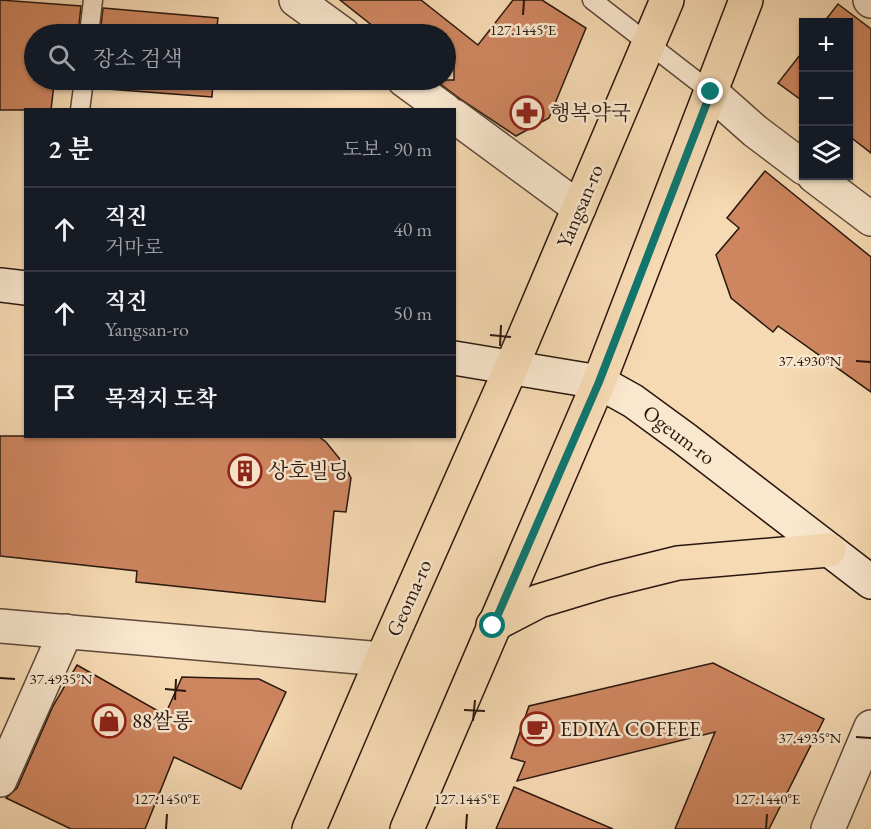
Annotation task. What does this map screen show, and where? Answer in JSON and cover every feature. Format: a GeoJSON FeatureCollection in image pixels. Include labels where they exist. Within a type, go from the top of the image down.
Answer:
{"type":"FeatureCollection","features":[{"type":"Feature","properties":{"kind":"main road","name":"Yangsan-ro"},"geometry":{"type":"LineString","coordinates":[[511,368],[667,0]]}},
{"type":"Feature","properties":{"kind":"main road"},"geometry":{"type":"LineString","coordinates":[[407,829],[599,382],[746,0]]}},
{"type":"Feature","properties":{"kind":"main road","name":"Geoma-ro"},"geometry":{"type":"LineString","coordinates":[[309,829],[511,368]]}},
{"type":"Feature","properties":{"kind":"main road"},"geometry":{"type":"LineString","coordinates":[[493,626],[539,601],[604,580],[678,563],[829,550]]}},
{"type":"Feature","properties":{"kind":"street"},"geometry":{"type":"LineString","coordinates":[[296,0],[329,24]]}},
{"type":"Feature","properties":{"kind":"street"},"geometry":{"type":"LineString","coordinates":[[418,90],[442,108]]}},
{"type":"Feature","properties":{"kind":"street"},"geometry":{"type":"LineString","coordinates":[[711,92],[755,131],[799,164]]}},
{"type":"Feature","properties":{"kind":"street"},"geometry":{"type":"LineString","coordinates":[[456,118],[579,208]]}},
{"type":"Feature","properties":{"kind":"street"},"geometry":{"type":"LineString","coordinates":[[819,180],[871,219]]}},
{"type":"Feature","properties":{"kind":"street"},"geometry":{"type":"LineString","coordinates":[[0,285],[24,288]]}},
{"type":"Feature","properties":{"kind":"street","name":"Ogeum-ro"},"geometry":{"type":"LineString","coordinates":[[456,358],[599,382],[633,401],[668,426],[871,582]]}},
{"type":"Feature","properties":{"kind":"street"},"geometry":{"type":"LineString","coordinates":[[0,626],[382,659]]}},
{"type":"Feature","properties":{"kind":"street"},"geometry":{"type":"LineString","coordinates":[[0,780],[66,631]]}},
{"type":"Feature","properties":{"kind":"street"},"geometry":{"type":"LineString","coordinates":[[828,829],[871,727]]}},
{"type":"Feature","properties":{"kind":"lane"},"geometry":{"type":"LineString","coordinates":[[90,24],[93,0]]}},
{"type":"Feature","properties":{"kind":"lane"},"geometry":{"type":"LineString","coordinates":[[592,0],[711,92]]}},
{"type":"Feature","properties":{"kind":"lane"},"geometry":{"type":"LineString","coordinates":[[80,108],[83,90]]}},
{"type":"Feature","properties":{"kind":"building"},"geometry":{"type":"Polygon","coordinates":[[[0,0],[81,6],[79,24],[24,24],[24,90],[53,90],[51,108],[0,110],[0,0]]]}},
{"type":"Feature","properties":{"kind":"building"},"geometry":{"type":"Polygon","coordinates":[[[340,0],[421,0],[451,24],[370,24],[340,0]]]}},
{"type":"Feature","properties":{"kind":"building"},"geometry":{"type":"Polygon","coordinates":[[[513,0],[542,0],[586,28],[549,118],[516,136],[448,90],[456,90],[456,28],[478,45],[513,0]]]}},
{"type":"Feature","properties":{"kind":"building"},"geometry":{"type":"Polygon","coordinates":[[[838,4],[871,29],[871,153],[853,139],[853,18],[827,18],[838,4]]]}},
{"type":"Feature","properties":{"kind":"building"},"geometry":{"type":"Polygon","coordinates":[[[103,8],[218,18],[217,24],[101,24],[103,8]]]}},
{"type":"Feature","properties":{"kind":"building"},"geometry":{"type":"Polygon","coordinates":[[[799,56],[799,98],[778,83],[799,56]]]}},
{"type":"Feature","properties":{"kind":"building"},"geometry":{"type":"Polygon","coordinates":[[[120,90],[212,90],[212,97],[120,90]]]}},
{"type":"Feature","properties":{"kind":"building"},"geometry":{"type":"Polygon","coordinates":[[[765,171],[871,257],[871,392],[778,326],[773,332],[731,298],[716,255],[739,228],[727,218],[765,171]]]}},
{"type":"Feature","properties":{"kind":"building"},"geometry":{"type":"Polygon","coordinates":[[[0,436],[24,436],[24,438],[321,438],[343,463],[351,478],[346,512],[334,511],[325,602],[136,582],[137,571],[0,556],[0,436]]]}},
{"type":"Feature","properties":{"kind":"building"},"geometry":{"type":"Polygon","coordinates":[[[713,663],[824,719],[769,829],[675,829],[715,732],[517,781],[525,762],[511,758],[529,706],[713,663]]]}},
{"type":"Feature","properties":{"kind":"building"},"geometry":{"type":"Polygon","coordinates":[[[77,665],[165,715],[182,677],[259,679],[286,692],[241,789],[174,757],[145,829],[71,829],[6,798],[17,788],[53,706],[77,665]]]}},
{"type":"Feature","properties":{"kind":"building"},"geometry":{"type":"Polygon","coordinates":[[[514,787],[613,829],[496,829],[514,787]]]}},
{"type":"Feature","properties":{"kind":"place","name":"행복약국"},"geometry":{"type":"Point","coordinates":[527,113]}},
{"type":"Feature","properties":{"kind":"place","name":"상호빌딩"},"geometry":{"type":"Point","coordinates":[245,471]}},
{"type":"Feature","properties":{"kind":"place","name":"88쌀롱"},"geometry":{"type":"Point","coordinates":[109,721]}},
{"type":"Feature","properties":{"kind":"place","name":"EDIYA COFFEE"},"geometry":{"type":"Point","coordinates":[537,729]}},
{"type":"Feature","properties":{"kind":"route"},"geometry":{"type":"LineString","coordinates":[[493,626],[599,382],[711,92]]}}]}
